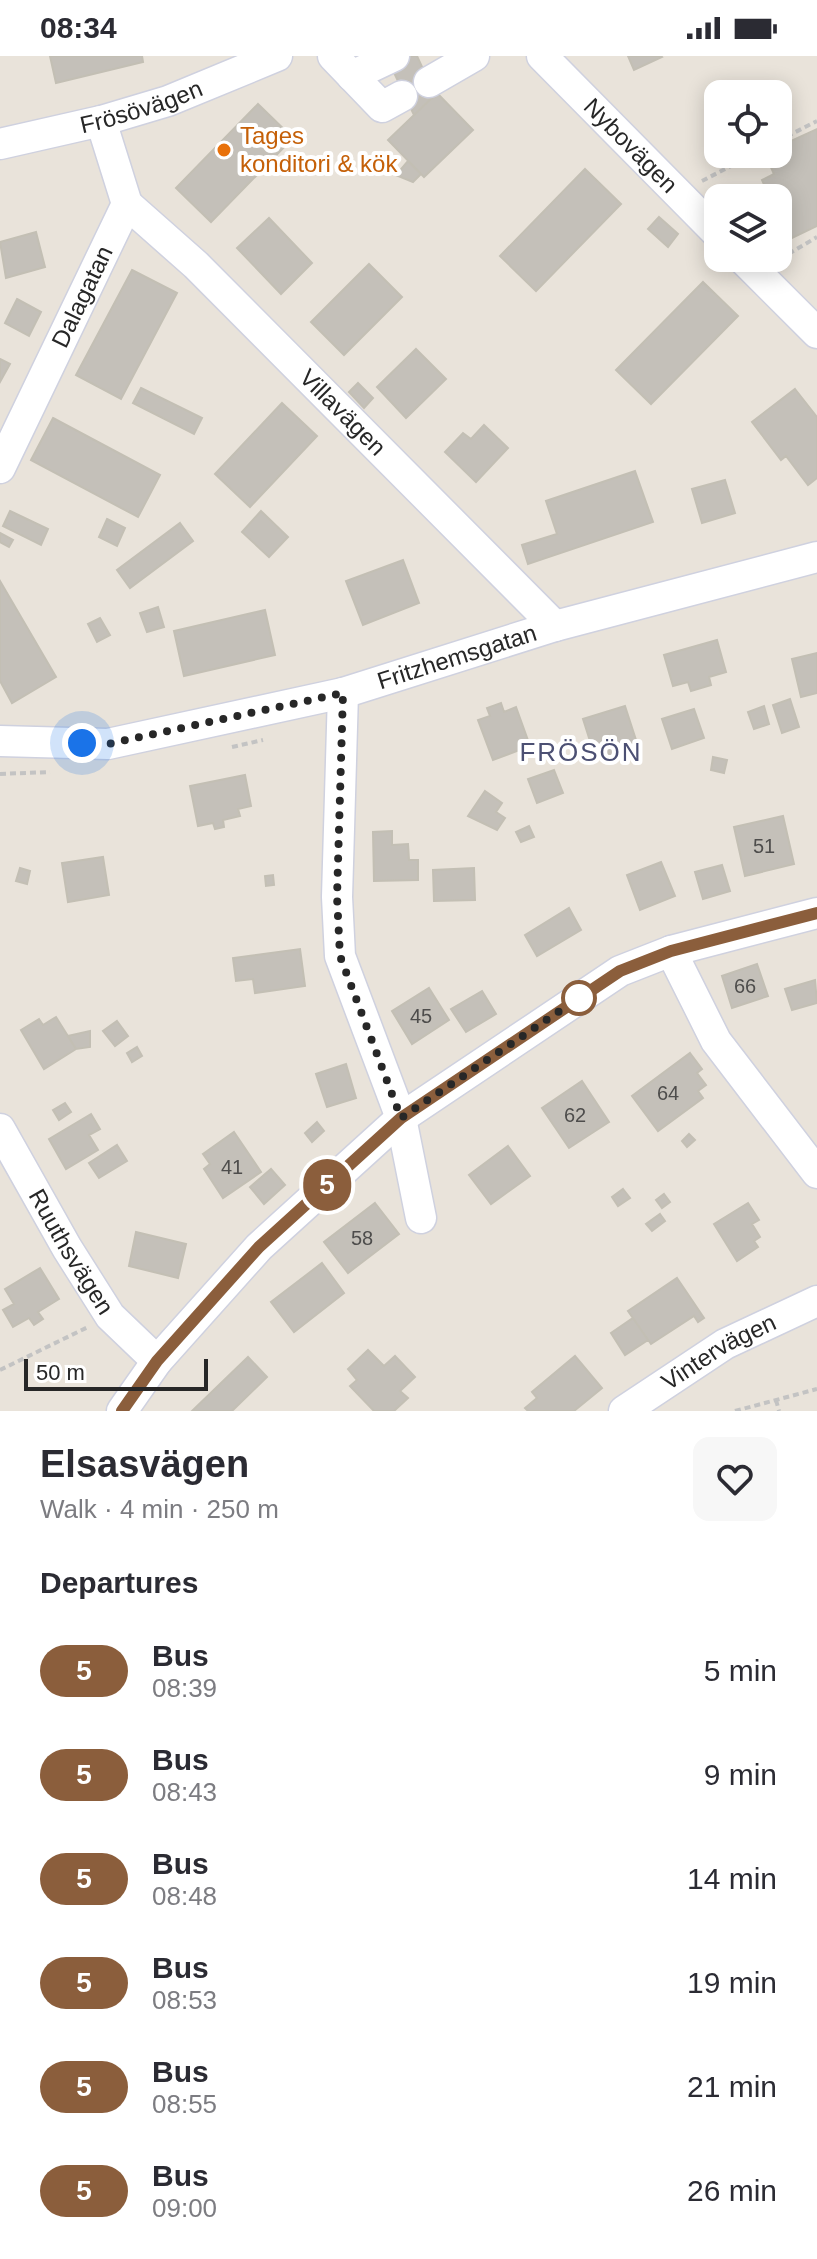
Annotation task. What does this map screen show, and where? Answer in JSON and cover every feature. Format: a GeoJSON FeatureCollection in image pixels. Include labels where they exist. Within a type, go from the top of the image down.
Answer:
{"type":"FeatureCollection","features":[{"type":"Feature","properties":{"kind":"street","name":"Frösövägen"},"geometry":{"type":"LineString","coordinates":[[0,144],[101,121],[168,101],[277,56]]}},
{"type":"Feature","properties":{"kind":"street"},"geometry":{"type":"LineString","coordinates":[[343,66],[394,56]]}},
{"type":"Feature","properties":{"kind":"street"},"geometry":{"type":"LineString","coordinates":[[429,82],[474,56]]}},
{"type":"Feature","properties":{"kind":"street","name":"Nybovägen"},"geometry":{"type":"LineString","coordinates":[[542,56],[704,220]]}},
{"type":"Feature","properties":{"kind":"street"},"geometry":{"type":"LineString","coordinates":[[343,66],[382,107],[402,96]]}},
{"type":"Feature","properties":{"kind":"street"},"geometry":{"type":"LineString","coordinates":[[101,121],[127,204]]}},
{"type":"Feature","properties":{"kind":"street","name":"Dalagatan"},"geometry":{"type":"LineString","coordinates":[[0,468],[127,204]]}},
{"type":"Feature","properties":{"kind":"street","name":"Villavägen"},"geometry":{"type":"LineString","coordinates":[[127,204],[196,265],[555,626]]}},
{"type":"Feature","properties":{"kind":"street"},"geometry":{"type":"LineString","coordinates":[[756,272],[817,333]]}},
{"type":"Feature","properties":{"kind":"street","name":"Fritzhemsgatan"},"geometry":{"type":"LineString","coordinates":[[0,741],[108,744],[343,693],[555,626],[817,557]]}},
{"type":"Feature","properties":{"kind":"street"},"geometry":{"type":"LineString","coordinates":[[343,693],[337,897],[340,956],[401,1118],[421,1218]]}},
{"type":"Feature","properties":{"kind":"street"},"geometry":{"type":"LineString","coordinates":[[122,1411],[157,1361],[259,1247],[401,1118],[620,971],[671,951],[817,913]]}},
{"type":"Feature","properties":{"kind":"street"},"geometry":{"type":"LineString","coordinates":[[671,951],[716,1041],[817,1173]]}},
{"type":"Feature","properties":{"kind":"street","name":"Ruuthsvägen"},"geometry":{"type":"LineString","coordinates":[[0,1129],[67,1248],[110,1316],[157,1361]]}},
{"type":"Feature","properties":{"kind":"street","name":"Vintervägen"},"geometry":{"type":"LineString","coordinates":[[624,1411],[725,1344],[817,1301]]}},
{"type":"Feature","properties":{"kind":"path"},"geometry":{"type":"LineString","coordinates":[[792,134],[817,121]]}},
{"type":"Feature","properties":{"kind":"path"},"geometry":{"type":"LineString","coordinates":[[678,194],[727,168]]}},
{"type":"Feature","properties":{"kind":"path"},"geometry":{"type":"LineString","coordinates":[[792,248],[817,237]]}},
{"type":"Feature","properties":{"kind":"path"},"geometry":{"type":"LineString","coordinates":[[0,1370],[110,1316]]}},
{"type":"Feature","properties":{"kind":"path"},"geometry":{"type":"LineString","coordinates":[[735,1411],[817,1389]]}},
{"type":"Feature","properties":{"kind":"path"},"geometry":{"type":"LineString","coordinates":[[776,1400],[779,1411]]}},
{"type":"Feature","properties":{"kind":"building"},"geometry":{"type":"Polygon","coordinates":[[[50,56],[142,56],[143,62],[56,83],[50,56]]]}},
{"type":"Feature","properties":{"kind":"building"},"geometry":{"type":"Polygon","coordinates":[[[401,56],[417,56],[435,95],[414,115],[389,62],[401,56]]]}},
{"type":"Feature","properties":{"kind":"building"},"geometry":{"type":"Polygon","coordinates":[[[628,56],[661,56],[662,57],[634,70],[628,56]]]}},
{"type":"Feature","properties":{"kind":"building"},"geometry":{"type":"Polygon","coordinates":[[[437,93],[473,130],[424,177],[388,140],[437,93]]]}},
{"type":"Feature","properties":{"kind":"building"},"geometry":{"type":"Polygon","coordinates":[[[258,104],[293,138],[211,222],[176,188],[258,104]]]}},
{"type":"Feature","properties":{"kind":"building"},"geometry":{"type":"Polygon","coordinates":[[[817,129],[817,226],[792,238],[792,184],[764,184],[762,180],[774,174],[771,168],[792,168],[792,141],[817,129]]]}},
{"type":"Feature","properties":{"kind":"building"},"geometry":{"type":"Polygon","coordinates":[[[408,161],[421,174],[413,182],[396,175],[408,161]]]}},
{"type":"Feature","properties":{"kind":"building"},"geometry":{"type":"Polygon","coordinates":[[[585,169],[621,204],[536,291],[500,256],[585,169]]]}},
{"type":"Feature","properties":{"kind":"building"},"geometry":{"type":"Polygon","coordinates":[[[659,217],[678,234],[668,247],[648,229],[659,217]]]}},
{"type":"Feature","properties":{"kind":"building"},"geometry":{"type":"Polygon","coordinates":[[[269,218],[312,263],[281,294],[237,248],[269,218]]]}},
{"type":"Feature","properties":{"kind":"building"},"geometry":{"type":"Polygon","coordinates":[[[36,232],[45,267],[6,278],[0,242],[36,232]]]}},
{"type":"Feature","properties":{"kind":"building"},"geometry":{"type":"Polygon","coordinates":[[[369,264],[402,297],[344,355],[311,322],[369,264]]]}},
{"type":"Feature","properties":{"kind":"building"},"geometry":{"type":"Polygon","coordinates":[[[132,270],[177,293],[121,399],[76,375],[132,270]]]}},
{"type":"Feature","properties":{"kind":"building"},"geometry":{"type":"Polygon","coordinates":[[[703,282],[738,316],[651,404],[616,370],[703,282]]]}},
{"type":"Feature","properties":{"kind":"building"},"geometry":{"type":"Polygon","coordinates":[[[17,299],[41,312],[29,336],[5,323],[17,299]]]}},
{"type":"Feature","properties":{"kind":"building"},"geometry":{"type":"Polygon","coordinates":[[[416,349],[446,379],[406,418],[377,387],[416,349]]]}},
{"type":"Feature","properties":{"kind":"building"},"geometry":{"type":"Polygon","coordinates":[[[0,359],[10,364],[0,382],[0,359]]]}},
{"type":"Feature","properties":{"kind":"building"},"geometry":{"type":"Polygon","coordinates":[[[358,383],[373,398],[364,408],[349,392],[358,383]]]}},
{"type":"Feature","properties":{"kind":"building"},"geometry":{"type":"Polygon","coordinates":[[[141,388],[202,418],[194,434],[133,403],[141,388]]]}},
{"type":"Feature","properties":{"kind":"building"},"geometry":{"type":"Polygon","coordinates":[[[795,389],[817,417],[817,478],[808,485],[786,456],[781,460],[752,422],[795,389]]]}},
{"type":"Feature","properties":{"kind":"building"},"geometry":{"type":"Polygon","coordinates":[[[282,403],[317,436],[250,507],[215,474],[282,403]]]}},
{"type":"Feature","properties":{"kind":"building"},"geometry":{"type":"Polygon","coordinates":[[[53,418],[160,475],[138,517],[31,460],[53,418]]]}},
{"type":"Feature","properties":{"kind":"building"},"geometry":{"type":"Polygon","coordinates":[[[484,425],[508,448],[476,482],[445,452],[463,433],[471,439],[484,425]]]}},
{"type":"Feature","properties":{"kind":"building"},"geometry":{"type":"Polygon","coordinates":[[[635,471],[653,522],[528,564],[522,545],[557,534],[546,501],[635,471]]]}},
{"type":"Feature","properties":{"kind":"building"},"geometry":{"type":"Polygon","coordinates":[[[725,480],[735,513],[702,523],[692,489],[725,480]]]}},
{"type":"Feature","properties":{"kind":"building"},"geometry":{"type":"Polygon","coordinates":[[[10,511],[48,529],[41,545],[3,526],[10,511]]]}},
{"type":"Feature","properties":{"kind":"building"},"geometry":{"type":"Polygon","coordinates":[[[261,511],[288,537],[269,557],[242,532],[261,511]]]}},
{"type":"Feature","properties":{"kind":"building"},"geometry":{"type":"Polygon","coordinates":[[[107,519],[125,528],[117,546],[99,537],[107,519]]]}},
{"type":"Feature","properties":{"kind":"building"},"geometry":{"type":"Polygon","coordinates":[[[180,523],[193,541],[130,588],[117,570],[180,523]]]}},
{"type":"Feature","properties":{"kind":"building"},"geometry":{"type":"Polygon","coordinates":[[[0,533],[13,540],[9,547],[0,542],[0,533]]]}},
{"type":"Feature","properties":{"kind":"building"},"geometry":{"type":"Polygon","coordinates":[[[403,560],[419,603],[363,625],[346,581],[403,560]]]}},
{"type":"Feature","properties":{"kind":"building"},"geometry":{"type":"Polygon","coordinates":[[[0,581],[56,677],[12,703],[0,681],[0,581]]]}},
{"type":"Feature","properties":{"kind":"building"},"geometry":{"type":"Polygon","coordinates":[[[158,607],[164,627],[147,632],[140,613],[158,607]]]}},
{"type":"Feature","properties":{"kind":"building"},"geometry":{"type":"Polygon","coordinates":[[[265,610],[275,655],[184,676],[174,631],[265,610]]]}},
{"type":"Feature","properties":{"kind":"building"},"geometry":{"type":"Polygon","coordinates":[[[100,618],[110,635],[97,642],[88,624],[100,618]]]}},
{"type":"Feature","properties":{"kind":"building"},"geometry":{"type":"Polygon","coordinates":[[[717,640],[726,672],[709,677],[711,685],[691,691],[688,682],[673,686],[664,655],[717,640]]]}},
{"type":"Feature","properties":{"kind":"building"},"geometry":{"type":"Polygon","coordinates":[[[817,653],[817,693],[801,697],[792,659],[817,653]]]}},
{"type":"Feature","properties":{"kind":"building"},"geometry":{"type":"Polygon","coordinates":[[[790,699],[799,727],[782,733],[773,705],[790,699]]]}},
{"type":"Feature","properties":{"kind":"building"},"geometry":{"type":"Polygon","coordinates":[[[501,703],[504,712],[516,707],[530,746],[493,760],[478,720],[490,716],[487,708],[501,703]]]}},
{"type":"Feature","properties":{"kind":"building"},"geometry":{"type":"Polygon","coordinates":[[[625,706],[638,746],[596,760],[583,719],[625,706]]]}},
{"type":"Feature","properties":{"kind":"building"},"geometry":{"type":"Polygon","coordinates":[[[764,706],[769,724],[754,729],[748,712],[764,706]]]}},
{"type":"Feature","properties":{"kind":"building"},"geometry":{"type":"Polygon","coordinates":[[[694,709],[704,738],[672,749],[662,719],[694,709]]]}},
{"type":"Feature","properties":{"kind":"building"},"geometry":{"type":"Polygon","coordinates":[[[713,757],[727,760],[724,773],[711,770],[713,757]]]}},
{"type":"Feature","properties":{"kind":"building"},"geometry":{"type":"Polygon","coordinates":[[[554,770],[563,793],[537,803],[528,779],[554,770]]]}},
{"type":"Feature","properties":{"kind":"building"},"geometry":{"type":"Polygon","coordinates":[[[245,775],[251,806],[238,809],[240,816],[223,820],[224,827],[215,829],[213,823],[198,826],[190,786],[245,775]]]}},
{"type":"Feature","properties":{"kind":"building"},"geometry":{"type":"Polygon","coordinates":[[[485,791],[502,803],[496,812],[505,818],[497,830],[468,816],[485,791]]]}},
{"type":"Feature","properties":{"kind":"building"},"geometry":{"type":"Polygon","coordinates":[[[783,816],[794,864],[745,876],[734,827],[783,816]]]}},
{"type":"Feature","properties":{"kind":"building"},"geometry":{"type":"Polygon","coordinates":[[[529,826],[534,837],[521,842],[516,832],[529,826]]]}},
{"type":"Feature","properties":{"kind":"building"},"geometry":{"type":"Polygon","coordinates":[[[392,831],[392,845],[408,844],[409,860],[418,860],[418,880],[374,881],[373,832],[392,831]]]}},
{"type":"Feature","properties":{"kind":"building"},"geometry":{"type":"Polygon","coordinates":[[[103,857],[109,895],[68,902],[62,863],[103,857]]]}},
{"type":"Feature","properties":{"kind":"building"},"geometry":{"type":"Polygon","coordinates":[[[661,862],[675,896],[640,910],[627,875],[661,862]]]}},
{"type":"Feature","properties":{"kind":"building"},"geometry":{"type":"Polygon","coordinates":[[[722,865],[730,891],[703,899],[695,872],[722,865]]]}},
{"type":"Feature","properties":{"kind":"building"},"geometry":{"type":"Polygon","coordinates":[[[20,868],[30,871],[27,884],[16,881],[20,868]]]}},
{"type":"Feature","properties":{"kind":"building"},"geometry":{"type":"Polygon","coordinates":[[[474,868],[475,900],[434,901],[433,870],[474,868]]]}},
{"type":"Feature","properties":{"kind":"building"},"geometry":{"type":"Polygon","coordinates":[[[273,875],[274,885],[266,886],[265,876],[273,875]]]}},
{"type":"Feature","properties":{"kind":"building"},"geometry":{"type":"Polygon","coordinates":[[[569,908],[581,930],[537,956],[525,935],[569,908]]]}},
{"type":"Feature","properties":{"kind":"building"},"geometry":{"type":"Polygon","coordinates":[[[300,949],[305,986],[255,993],[253,979],[236,981],[233,958],[300,949]]]}},
{"type":"Feature","properties":{"kind":"building"},"geometry":{"type":"Polygon","coordinates":[[[757,964],[768,996],[732,1008],[722,976],[757,964]]]}},
{"type":"Feature","properties":{"kind":"building"},"geometry":{"type":"Polygon","coordinates":[[[815,980],[817,1003],[792,1010],[785,989],[815,980]]]}},
{"type":"Feature","properties":{"kind":"building"},"geometry":{"type":"Polygon","coordinates":[[[429,988],[449,1020],[412,1044],[392,1011],[429,988]]]}},
{"type":"Feature","properties":{"kind":"building"},"geometry":{"type":"Polygon","coordinates":[[[482,991],[496,1014],[466,1032],[451,1009],[482,991]]]}},
{"type":"Feature","properties":{"kind":"building"},"geometry":{"type":"Polygon","coordinates":[[[56,1017],[76,1049],[44,1069],[21,1030],[39,1019],[43,1025],[56,1017]]]}},
{"type":"Feature","properties":{"kind":"building"},"geometry":{"type":"Polygon","coordinates":[[[117,1021],[128,1036],[115,1046],[103,1031],[117,1021]]]}},
{"type":"Feature","properties":{"kind":"building"},"geometry":{"type":"Polygon","coordinates":[[[90,1031],[90,1047],[76,1049],[68,1036],[90,1031]]]}},
{"type":"Feature","properties":{"kind":"building"},"geometry":{"type":"Polygon","coordinates":[[[137,1047],[142,1056],[132,1062],[127,1053],[137,1047]]]}},
{"type":"Feature","properties":{"kind":"building"},"geometry":{"type":"Polygon","coordinates":[[[690,1053],[702,1069],[697,1073],[706,1085],[698,1091],[703,1098],[658,1131],[632,1096],[690,1053]]]}},
{"type":"Feature","properties":{"kind":"building"},"geometry":{"type":"Polygon","coordinates":[[[346,1064],[356,1098],[327,1107],[316,1074],[346,1064]]]}},
{"type":"Feature","properties":{"kind":"building"},"geometry":{"type":"Polygon","coordinates":[[[582,1081],[609,1122],[569,1148],[542,1108],[582,1081]]]}},
{"type":"Feature","properties":{"kind":"building"},"geometry":{"type":"Polygon","coordinates":[[[65,1103],[71,1112],[59,1120],[53,1110],[65,1103]]]}},
{"type":"Feature","properties":{"kind":"building"},"geometry":{"type":"Polygon","coordinates":[[[91,1114],[100,1129],[89,1135],[98,1150],[66,1169],[49,1139],[91,1114]]]}},
{"type":"Feature","properties":{"kind":"building"},"geometry":{"type":"Polygon","coordinates":[[[317,1122],[324,1131],[312,1142],[305,1133],[317,1122]]]}},
{"type":"Feature","properties":{"kind":"building"},"geometry":{"type":"Polygon","coordinates":[[[234,1132],[261,1172],[223,1198],[204,1169],[210,1164],[203,1154],[234,1132]]]}},
{"type":"Feature","properties":{"kind":"building"},"geometry":{"type":"Polygon","coordinates":[[[689,1134],[695,1140],[687,1147],[682,1141],[689,1134]]]}},
{"type":"Feature","properties":{"kind":"building"},"geometry":{"type":"Polygon","coordinates":[[[117,1145],[127,1161],[99,1178],[89,1163],[117,1145]]]}},
{"type":"Feature","properties":{"kind":"building"},"geometry":{"type":"Polygon","coordinates":[[[508,1146],[530,1176],[491,1204],[469,1175],[508,1146]]]}},
{"type":"Feature","properties":{"kind":"building"},"geometry":{"type":"Polygon","coordinates":[[[271,1169],[285,1185],[264,1204],[250,1187],[271,1169]]]}},
{"type":"Feature","properties":{"kind":"building"},"geometry":{"type":"Polygon","coordinates":[[[623,1189],[630,1198],[618,1206],[612,1197],[623,1189]]]}},
{"type":"Feature","properties":{"kind":"building"},"geometry":{"type":"Polygon","coordinates":[[[664,1194],[670,1202],[662,1208],[656,1200],[664,1194]]]}},
{"type":"Feature","properties":{"kind":"building"},"geometry":{"type":"Polygon","coordinates":[[[375,1203],[399,1234],[348,1273],[324,1242],[375,1203]]]}},
{"type":"Feature","properties":{"kind":"building"},"geometry":{"type":"Polygon","coordinates":[[[748,1203],[759,1220],[752,1224],[760,1237],[754,1241],[758,1247],[737,1261],[714,1224],[748,1203]]]}},
{"type":"Feature","properties":{"kind":"building"},"geometry":{"type":"Polygon","coordinates":[[[660,1214],[665,1221],[652,1231],[646,1224],[660,1214]]]}},
{"type":"Feature","properties":{"kind":"building"},"geometry":{"type":"Polygon","coordinates":[[[136,1232],[186,1244],[178,1278],[129,1266],[136,1232]]]}},
{"type":"Feature","properties":{"kind":"building"},"geometry":{"type":"Polygon","coordinates":[[[322,1263],[344,1293],[294,1332],[271,1302],[322,1263]]]}},
{"type":"Feature","properties":{"kind":"building"},"geometry":{"type":"Polygon","coordinates":[[[40,1268],[59,1299],[38,1312],[43,1319],[34,1325],[29,1318],[13,1327],[3,1310],[14,1304],[5,1289],[40,1268]]]}},
{"type":"Feature","properties":{"kind":"building"},"geometry":{"type":"Polygon","coordinates":[[[677,1278],[704,1318],[698,1322],[694,1316],[651,1344],[628,1311],[677,1278]]]}},
{"type":"Feature","properties":{"kind":"building"},"geometry":{"type":"Polygon","coordinates":[[[633,1318],[648,1340],[625,1355],[611,1333],[633,1318]]]}},
{"type":"Feature","properties":{"kind":"building"},"geometry":{"type":"Polygon","coordinates":[[[368,1350],[384,1366],[395,1356],[415,1377],[400,1391],[408,1398],[394,1411],[374,1411],[350,1386],[357,1380],[348,1369],[368,1350]]]}},
{"type":"Feature","properties":{"kind":"building"},"geometry":{"type":"Polygon","coordinates":[[[575,1356],[602,1388],[574,1411],[528,1411],[525,1408],[537,1398],[532,1392],[575,1356]]]}},
{"type":"Feature","properties":{"kind":"building"},"geometry":{"type":"Polygon","coordinates":[[[248,1357],[267,1377],[232,1411],[192,1411],[248,1357]]]}},
{"type":"Feature","properties":{"kind":"bus line","name":"5"},"geometry":{"type":"LineString","coordinates":[[122,1411],[157,1361],[259,1247],[401,1118],[620,971],[671,951],[817,913]]}},
{"type":"Feature","properties":{"kind":"place","name":"Tages konditori & kök"},"geometry":{"type":"Point","coordinates":[224,150]}},
{"type":"Feature","properties":{"kind":"district","name":"FRÖSÖN"},"geometry":{"type":"Point","coordinates":[581,752]}},
{"type":"Feature","properties":{"kind":"route"},"geometry":{"type":"LineString","coordinates":[[82,743],[108,744],[343,693],[337,897],[340,956],[401,1118],[579,998]]}}]}
